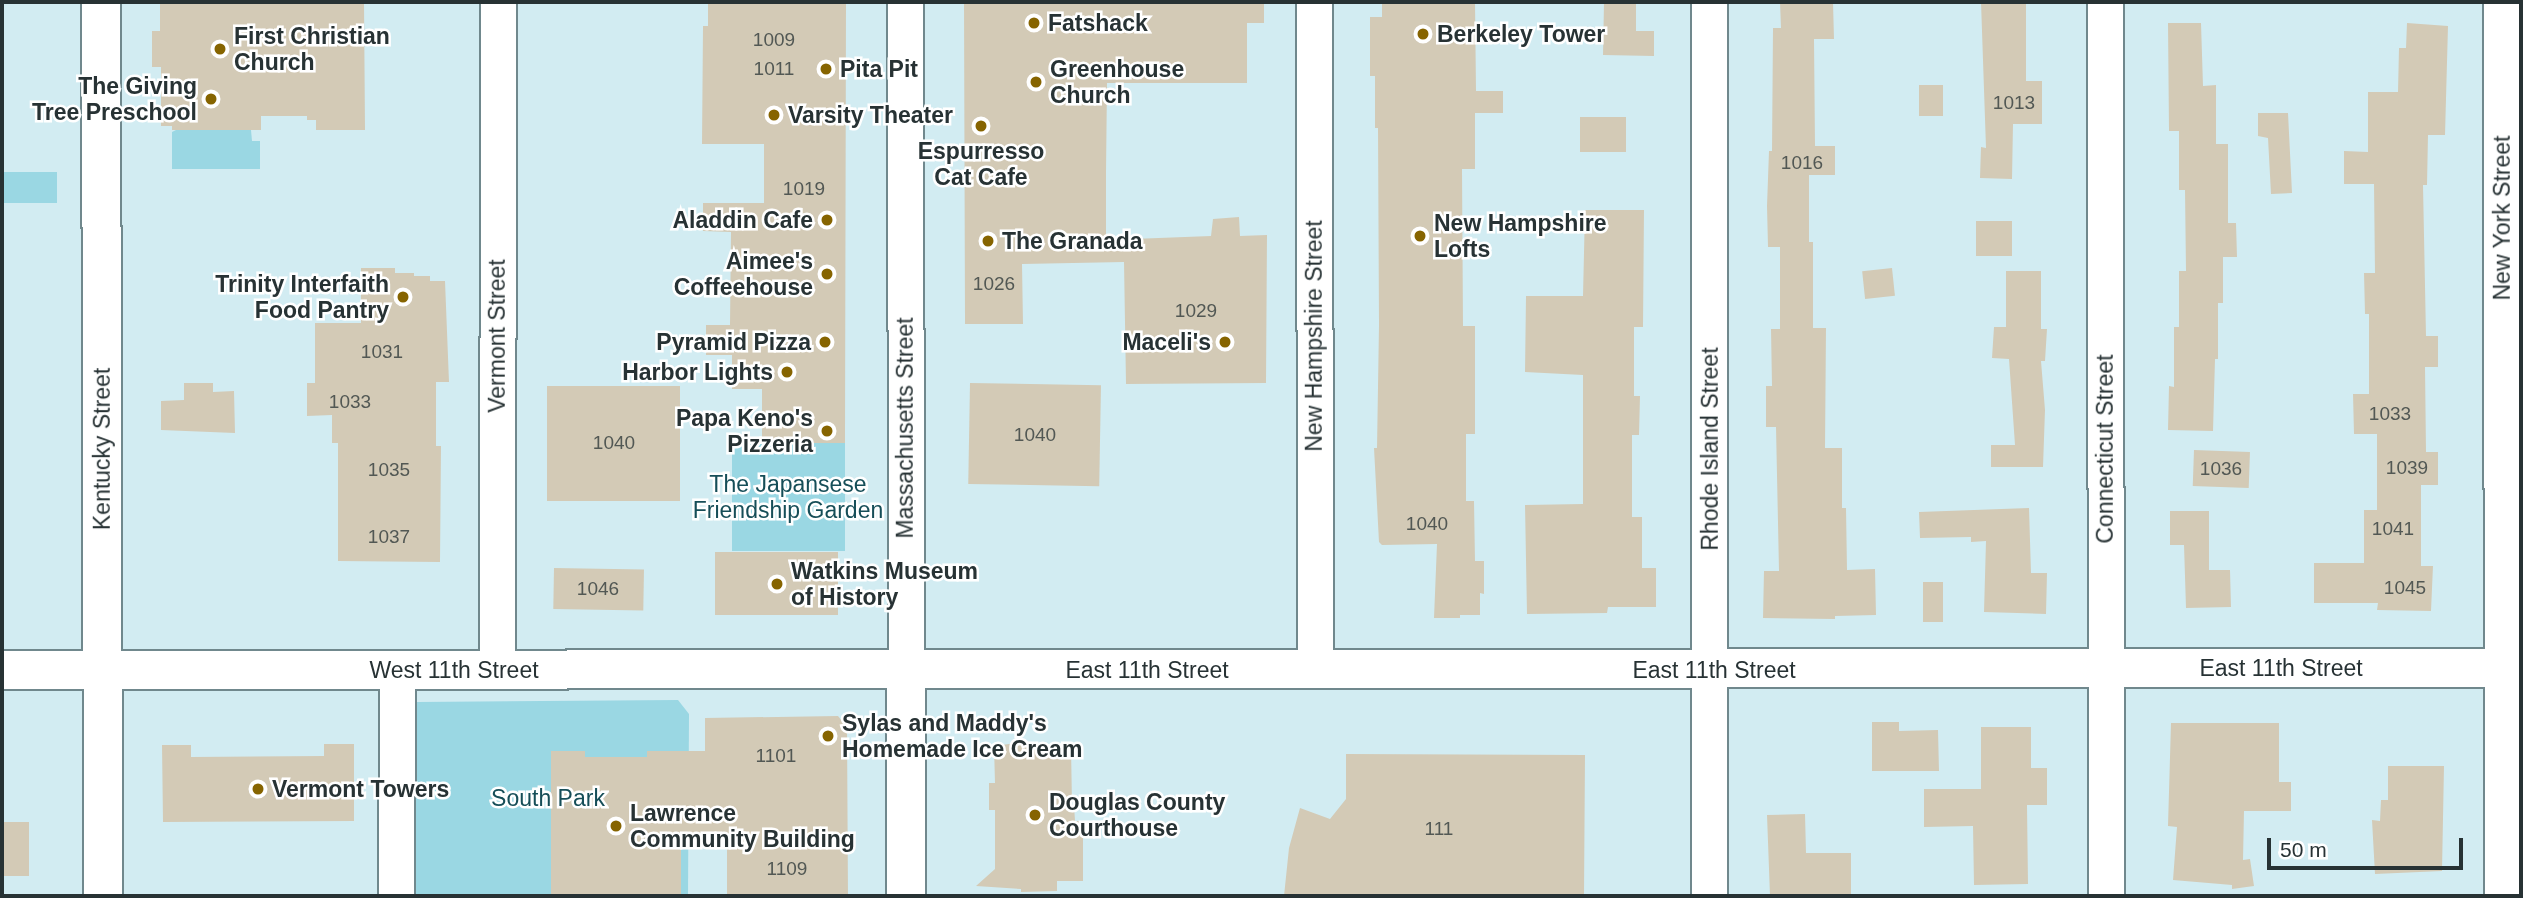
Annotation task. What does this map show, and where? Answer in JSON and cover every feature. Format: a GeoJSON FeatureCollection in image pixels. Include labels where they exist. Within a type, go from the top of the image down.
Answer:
{"type":"FeatureCollection","features":[{"type":"Feature","properties":{"kind":"main road","name":"Kentucky Street"},"geometry":{"type":"LineString","coordinates":[[101,2],[103,896]]}},
{"type":"Feature","properties":{"kind":"main road","name":"East 11th Street"},"geometry":{"type":"LineString","coordinates":[[906,670],[2512,668]]}},
{"type":"Feature","properties":{"kind":"main road","name":"West 11th Street"},"geometry":{"type":"LineString","coordinates":[[2,670],[906,670]]}},
{"type":"Feature","properties":{"kind":"main road","name":"Massachusetts Street"},"geometry":{"type":"LineString","coordinates":[[906,670],[906,896]]}},
{"type":"Feature","properties":{"kind":"street","name":"Vermont Street"},"geometry":{"type":"LineString","coordinates":[[496,670],[498,2]]}},
{"type":"Feature","properties":{"kind":"street","name":"Massachusetts Street"},"geometry":{"type":"LineString","coordinates":[[905,2],[906,670]]}},
{"type":"Feature","properties":{"kind":"street","name":"New Hampshire Street"},"geometry":{"type":"LineString","coordinates":[[1314,2],[1315,670]]}},
{"type":"Feature","properties":{"kind":"street","name":"Rhode Island Street"},"geometry":{"type":"LineString","coordinates":[[1709,2],[1709,896]]}},
{"type":"Feature","properties":{"kind":"street","name":"Connecticut Street"},"geometry":{"type":"LineString","coordinates":[[2105,2],[2106,896]]}},
{"type":"Feature","properties":{"kind":"street","name":"New York Street"},"geometry":{"type":"LineString","coordinates":[[2501,2],[2512,668],[2502,896]]}},
{"type":"Feature","properties":{"kind":"street"},"geometry":{"type":"LineString","coordinates":[[396,896],[397,670]]}},
{"type":"Feature","properties":{"kind":"green space"},"geometry":{"type":"Polygon","coordinates":[[[251,130],[252,141],[260,141],[260,169],[172,169],[172,132],[251,130]]]}},
{"type":"Feature","properties":{"kind":"green space"},"geometry":{"type":"Polygon","coordinates":[[[2,172],[57,172],[57,203],[2,203],[2,172]]]}},
{"type":"Feature","properties":{"kind":"green space","name":"The Japansese Friendship Garden"},"geometry":{"type":"Polygon","coordinates":[[[732,443],[845,443],[845,551],[732,551],[732,443]]]}},
{"type":"Feature","properties":{"kind":"green space","name":"South Park"},"geometry":{"type":"Polygon","coordinates":[[[678,700],[689,714],[688,896],[407,896],[412,706],[417,702],[678,700]]]}},
{"type":"Feature","properties":{"kind":"building","name":"First Christian Church"},"geometry":{"type":"Polygon","coordinates":[[[160,2],[364,2],[365,130],[316,130],[316,120],[307,120],[307,116],[261,116],[261,130],[172,130],[172,126],[161,126],[161,67],[152,67],[152,31],[160,31],[160,2]]]}},
{"type":"Feature","properties":{"kind":"building"},"geometry":{"type":"Polygon","coordinates":[[[708,2],[846,2],[845,443],[762,443],[762,389],[732,389],[732,355],[706,355],[706,325],[730,325],[731,232],[703,231],[703,203],[764,203],[764,144],[702,144],[703,26],[708,26],[708,2]]]}},
{"type":"Feature","properties":{"kind":"building"},"geometry":{"type":"Polygon","coordinates":[[[964,2],[1264,2],[1264,23],[1247,23],[1247,83],[1107,83],[1106,240],[1211,236],[1213,219],[1239,217],[1240,236],[1267,235],[1266,383],[1126,384],[1124,262],[1022,264],[1023,324],[965,324],[964,2]]]}},
{"type":"Feature","properties":{"kind":"building","name":"New Hampshire Lofts"},"geometry":{"type":"Polygon","coordinates":[[[1382,2],[1475,2],[1476,91],[1503,91],[1503,113],[1475,113],[1475,169],[1462,169],[1463,326],[1475,326],[1475,434],[1466,434],[1466,501],[1474,501],[1475,561],[1484,561],[1484,594],[1480,593],[1480,615],[1460,615],[1460,618],[1434,618],[1437,544],[1382,545],[1379,542],[1374,448],[1377,448],[1379,325],[1378,128],[1375,128],[1375,76],[1370,76],[1370,17],[1382,17],[1382,2]]]}},
{"type":"Feature","properties":{"kind":"building"},"geometry":{"type":"Polygon","coordinates":[[[1604,2],[1636,2],[1636,31],[1654,31],[1654,56],[1603,55],[1604,2]]]}},
{"type":"Feature","properties":{"kind":"building"},"geometry":{"type":"Polygon","coordinates":[[[1780,2],[1833,2],[1834,39],[1814,39],[1815,146],[1835,146],[1835,175],[1809,175],[1809,242],[1813,242],[1813,328],[1826,328],[1825,448],[1842,448],[1842,508],[1846,508],[1847,570],[1875,569],[1876,615],[1835,616],[1835,619],[1763,618],[1764,571],[1779,571],[1776,427],[1766,427],[1766,386],[1772,386],[1771,329],[1780,329],[1780,247],[1768,247],[1767,206],[1769,151],[1772,151],[1773,28],[1781,28],[1780,2]]]}},
{"type":"Feature","properties":{"kind":"building"},"geometry":{"type":"Polygon","coordinates":[[[1981,2],[2026,2],[2026,81],[2042,81],[2042,124],[2013,124],[2012,179],[1980,178],[1981,147],[1986,148],[1981,2]]]}},
{"type":"Feature","properties":{"kind":"building"},"geometry":{"type":"Polygon","coordinates":[[[2168,23],[2201,23],[2203,86],[2216,85],[2216,144],[2228,144],[2228,223],[2236,223],[2237,257],[2223,257],[2223,303],[2218,303],[2218,359],[2215,359],[2213,431],[2168,430],[2169,386],[2174,387],[2174,327],[2179,327],[2179,271],[2186,271],[2185,190],[2179,190],[2179,131],[2169,131],[2168,23]]]}},
{"type":"Feature","properties":{"kind":"building"},"geometry":{"type":"Polygon","coordinates":[[[2407,23],[2448,26],[2445,135],[2428,135],[2427,185],[2423,185],[2426,336],[2438,336],[2438,367],[2425,367],[2426,452],[2438,452],[2438,485],[2421,485],[2421,566],[2433,566],[2431,611],[2377,610],[2378,603],[2314,603],[2314,563],[2364,563],[2364,510],[2377,510],[2377,434],[2354,434],[2353,394],[2369,394],[2369,314],[2365,314],[2364,273],[2375,273],[2374,184],[2344,184],[2344,151],[2368,152],[2368,92],[2398,92],[2399,48],[2406,48],[2407,23]]]}},
{"type":"Feature","properties":{"kind":"building"},"geometry":{"type":"Polygon","coordinates":[[[1919,85],[1943,85],[1943,116],[1919,116],[1919,85]]]}},
{"type":"Feature","properties":{"kind":"building"},"geometry":{"type":"Polygon","coordinates":[[[2258,113],[2288,113],[2292,193],[2271,194],[2268,138],[2258,136],[2258,113]]]}},
{"type":"Feature","properties":{"kind":"building"},"geometry":{"type":"Polygon","coordinates":[[[1580,117],[1626,117],[1626,152],[1580,152],[1580,117]]]}},
{"type":"Feature","properties":{"kind":"building"},"geometry":{"type":"Polygon","coordinates":[[[1585,210],[1644,210],[1643,327],[1634,327],[1634,396],[1640,396],[1639,435],[1632,435],[1632,517],[1642,517],[1642,568],[1656,568],[1656,607],[1608,607],[1607,613],[1527,614],[1525,505],[1583,504],[1583,375],[1525,372],[1526,296],[1583,296],[1585,210]]]}},
{"type":"Feature","properties":{"kind":"building"},"geometry":{"type":"Polygon","coordinates":[[[1976,221],[2012,221],[2012,256],[1976,256],[1976,221]]]}},
{"type":"Feature","properties":{"kind":"building"},"geometry":{"type":"Polygon","coordinates":[[[361,268],[395,268],[395,273],[414,273],[414,276],[430,276],[430,281],[445,281],[449,382],[436,382],[436,446],[441,446],[440,562],[338,561],[338,443],[332,443],[332,415],[307,416],[307,383],[315,383],[315,323],[361,323],[361,268]]]}},
{"type":"Feature","properties":{"kind":"building"},"geometry":{"type":"Polygon","coordinates":[[[1892,268],[1895,296],[1865,299],[1862,271],[1892,268]]]}},
{"type":"Feature","properties":{"kind":"building"},"geometry":{"type":"Polygon","coordinates":[[[2006,271],[2041,271],[2041,329],[2047,329],[2045,361],[2041,361],[2045,410],[2043,467],[1991,467],[1991,445],[2015,445],[2009,359],[1992,358],[1994,327],[2006,327],[2006,271]]]}},
{"type":"Feature","properties":{"kind":"building"},"geometry":{"type":"Polygon","coordinates":[[[184,383],[213,383],[213,392],[234,391],[235,433],[161,430],[161,401],[184,400],[184,383]]]}},
{"type":"Feature","properties":{"kind":"building"},"geometry":{"type":"Polygon","coordinates":[[[970,383],[1101,385],[1099,486],[968,484],[970,383]]]}},
{"type":"Feature","properties":{"kind":"building"},"geometry":{"type":"Polygon","coordinates":[[[547,386],[680,386],[680,501],[547,501],[547,386]]]}},
{"type":"Feature","properties":{"kind":"building"},"geometry":{"type":"Polygon","coordinates":[[[2194,450],[2250,452],[2249,488],[2193,486],[2194,450]]]}},
{"type":"Feature","properties":{"kind":"building"},"geometry":{"type":"Polygon","coordinates":[[[2029,508],[2031,573],[2047,573],[2046,614],[1984,612],[1986,541],[1971,542],[1971,537],[1920,538],[1919,512],[2029,508]]]}},
{"type":"Feature","properties":{"kind":"building"},"geometry":{"type":"Polygon","coordinates":[[[2170,511],[2209,511],[2209,570],[2230,570],[2231,607],[2186,608],[2184,545],[2170,545],[2170,511]]]}},
{"type":"Feature","properties":{"kind":"building","name":"Watkins Museum of History"},"geometry":{"type":"Polygon","coordinates":[[[715,552],[838,552],[838,615],[715,615],[715,552]]]}},
{"type":"Feature","properties":{"kind":"building"},"geometry":{"type":"Polygon","coordinates":[[[554,568],[644,570],[643,611],[553,609],[554,568]]]}},
{"type":"Feature","properties":{"kind":"building"},"geometry":{"type":"Polygon","coordinates":[[[1923,582],[1943,582],[1943,622],[1923,622],[1923,582]]]}},
{"type":"Feature","properties":{"kind":"building"},"geometry":{"type":"Polygon","coordinates":[[[838,716],[847,727],[848,896],[727,896],[727,842],[681,842],[681,896],[551,896],[551,751],[585,751],[585,757],[647,757],[647,751],[705,751],[705,718],[838,716]]]}},
{"type":"Feature","properties":{"kind":"building"},"geometry":{"type":"Polygon","coordinates":[[[1872,722],[1899,722],[1899,731],[1938,730],[1939,771],[1872,771],[1872,722]]]}},
{"type":"Feature","properties":{"kind":"building"},"geometry":{"type":"Polygon","coordinates":[[[2171,723],[2279,723],[2279,782],[2291,782],[2291,811],[2244,811],[2243,860],[2250,859],[2254,886],[2232,889],[2232,885],[2173,880],[2177,827],[2168,826],[2171,723]]]}},
{"type":"Feature","properties":{"kind":"building"},"geometry":{"type":"Polygon","coordinates":[[[1981,727],[2031,727],[2031,768],[2047,768],[2047,805],[2027,805],[2028,884],[1974,885],[1973,826],[1924,827],[1924,789],[1981,789],[1981,727]]]}},
{"type":"Feature","properties":{"kind":"building","name":"Vermont Towers"},"geometry":{"type":"Polygon","coordinates":[[[324,744],[354,744],[354,821],[163,822],[162,745],[191,745],[191,757],[324,756],[324,744]]]}},
{"type":"Feature","properties":{"kind":"building","name":"Douglas County Courthouse"},"geometry":{"type":"Polygon","coordinates":[[[994,746],[1071,746],[1072,805],[1075,821],[1083,821],[1083,881],[1057,881],[1057,891],[1021,892],[1021,889],[976,886],[995,869],[995,810],[989,810],[989,783],[995,783],[994,746]]]}},
{"type":"Feature","properties":{"kind":"building"},"geometry":{"type":"Polygon","coordinates":[[[1346,754],[1585,755],[1584,896],[1284,896],[1289,848],[1300,808],[1330,819],[1346,799],[1346,754]]]}},
{"type":"Feature","properties":{"kind":"building"},"geometry":{"type":"Polygon","coordinates":[[[2388,766],[2444,766],[2442,871],[2375,874],[2372,820],[2380,821],[2381,800],[2388,800],[2388,766]]]}},
{"type":"Feature","properties":{"kind":"building"},"geometry":{"type":"Polygon","coordinates":[[[1805,814],[1806,853],[1851,853],[1851,896],[1770,896],[1767,815],[1805,814]]]}},
{"type":"Feature","properties":{"kind":"building"},"geometry":{"type":"Polygon","coordinates":[[[2,822],[29,822],[29,876],[2,876],[2,822]]]}},
{"type":"Feature","properties":{"kind":"place","name":"Fatshack"},"geometry":{"type":"Point","coordinates":[1034,23]}},
{"type":"Feature","properties":{"kind":"place","name":"Berkeley Tower"},"geometry":{"type":"Point","coordinates":[1423,34]}},
{"type":"Feature","properties":{"kind":"place","name":"First Christian Church"},"geometry":{"type":"Point","coordinates":[220,49]}},
{"type":"Feature","properties":{"kind":"place","name":"Pita Pit"},"geometry":{"type":"Point","coordinates":[826,69]}},
{"type":"Feature","properties":{"kind":"place","name":"Greenhouse Church"},"geometry":{"type":"Point","coordinates":[1036,82]}},
{"type":"Feature","properties":{"kind":"place","name":"The Giving Tree Preschool"},"geometry":{"type":"Point","coordinates":[211,99]}},
{"type":"Feature","properties":{"kind":"place","name":"Varsity Theater"},"geometry":{"type":"Point","coordinates":[774,115]}},
{"type":"Feature","properties":{"kind":"place","name":"Espurresso Cat Cafe"},"geometry":{"type":"Point","coordinates":[981,126]}},
{"type":"Feature","properties":{"kind":"place","name":"Aladdin Cafe"},"geometry":{"type":"Point","coordinates":[827,220]}},
{"type":"Feature","properties":{"kind":"place","name":"New Hampshire Lofts"},"geometry":{"type":"Point","coordinates":[1420,236]}},
{"type":"Feature","properties":{"kind":"place","name":"The Granada"},"geometry":{"type":"Point","coordinates":[988,241]}},
{"type":"Feature","properties":{"kind":"place","name":"Aimee's Coffeehouse"},"geometry":{"type":"Point","coordinates":[827,274]}},
{"type":"Feature","properties":{"kind":"place","name":"Trinity Interfaith Food Pantry"},"geometry":{"type":"Point","coordinates":[403,297]}},
{"type":"Feature","properties":{"kind":"place","name":"Pyramid Pizza"},"geometry":{"type":"Point","coordinates":[825,342]}},
{"type":"Feature","properties":{"kind":"place","name":"Maceli's"},"geometry":{"type":"Point","coordinates":[1225,342]}},
{"type":"Feature","properties":{"kind":"place","name":"Harbor Lights"},"geometry":{"type":"Point","coordinates":[787,372]}},
{"type":"Feature","properties":{"kind":"place","name":"Papa Keno's Pizzeria"},"geometry":{"type":"Point","coordinates":[827,431]}},
{"type":"Feature","properties":{"kind":"place","name":"Watkins Museum of History"},"geometry":{"type":"Point","coordinates":[777,584]}},
{"type":"Feature","properties":{"kind":"place","name":"Sylas and Maddy's Homemade Ice Cream"},"geometry":{"type":"Point","coordinates":[828,736]}},
{"type":"Feature","properties":{"kind":"place","name":"Vermont Towers"},"geometry":{"type":"Point","coordinates":[258,789]}},
{"type":"Feature","properties":{"kind":"place","name":"Douglas County Courthouse"},"geometry":{"type":"Point","coordinates":[1035,815]}},
{"type":"Feature","properties":{"kind":"place","name":"Lawrence Community Building"},"geometry":{"type":"Point","coordinates":[616,826]}}]}
